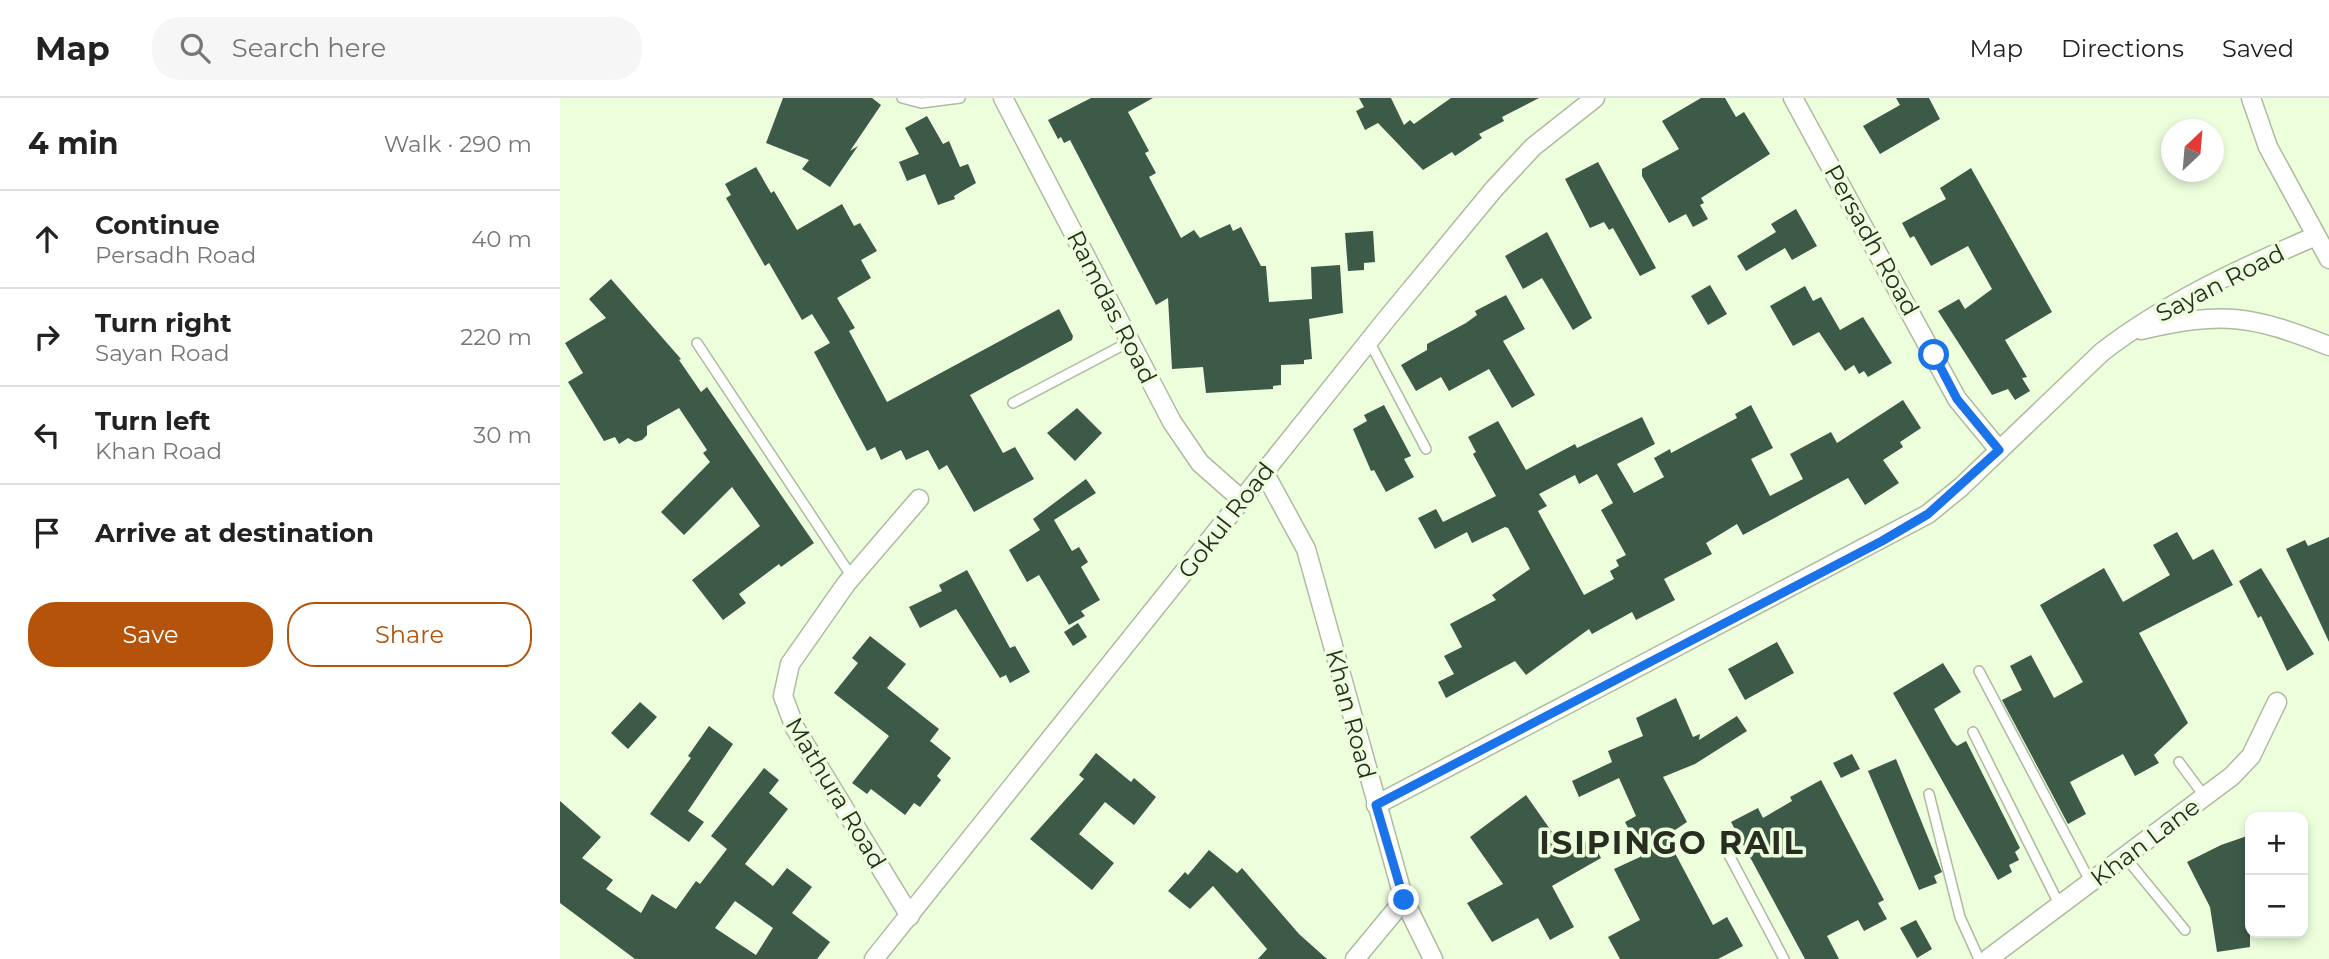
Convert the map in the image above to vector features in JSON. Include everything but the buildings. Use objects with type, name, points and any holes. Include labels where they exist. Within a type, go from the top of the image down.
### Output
[{"type":"street","name":"Ramdas Road","points":[[1003,98],[1172,422],[1200,463],[1242,500]]},
{"type":"street","name":"Gokul Road","points":[[874,959],[1368,341],[1494,189],[1534,147],[1595,98]]},
{"type":"street","name":"Persadh Road","points":[[1793,98],[1957,399],[1999,450]]},
{"type":"street","points":[[2251,98],[2268,147],[2329,259]]},
{"type":"street","name":"Sayan Road","points":[[1376,805],[1882,541],[1928,514],[2102,352],[2127,333],[2176,301],[2316,236]]},
{"type":"street","name":"Sayan Road","points":[[2127,333],[2190,318],[2233,316],[2282,328],[2329,346]]},
{"type":"street","name":"Khan Road","points":[[1264,472],[1307,549],[1404,900],[1433,959]]},
{"type":"street","name":"Mathura Road","points":[[910,916],[795,728],[783,696],[790,664],[852,577],[919,499]]},
{"type":"street","name":"Khan Lane","points":[[1988,959],[2232,776],[2250,756],[2277,702]]},
{"type":"street","points":[[1355,959],[1404,900]]},
{"type":"lane","points":[[902,98],[921,103],[960,98]]},
{"type":"lane","points":[[1368,341],[1426,449]]},
{"type":"lane","points":[[1013,403],[1129,342]]},
{"type":"lane","points":[[697,343],[852,577]]},
{"type":"lane","points":[[1979,671],[2091,883]]},
{"type":"lane","points":[[1973,732],[2060,906]]},
{"type":"lane","points":[[2179,762],[2205,797]]},
{"type":"lane","points":[[1929,794],[1960,917],[1979,959]]},
{"type":"lane","points":[[1729,855],[1784,959]]},
{"type":"lane","points":[[2125,857],[2185,930]]},
{"type":"district","name":"ISIPINGO RAIL","points":[[1672,842]]},
{"type":"route","points":[[1404,900],[1376,805],[1882,541],[1928,514],[1999,450],[1957,399],[1934,355]]}]
